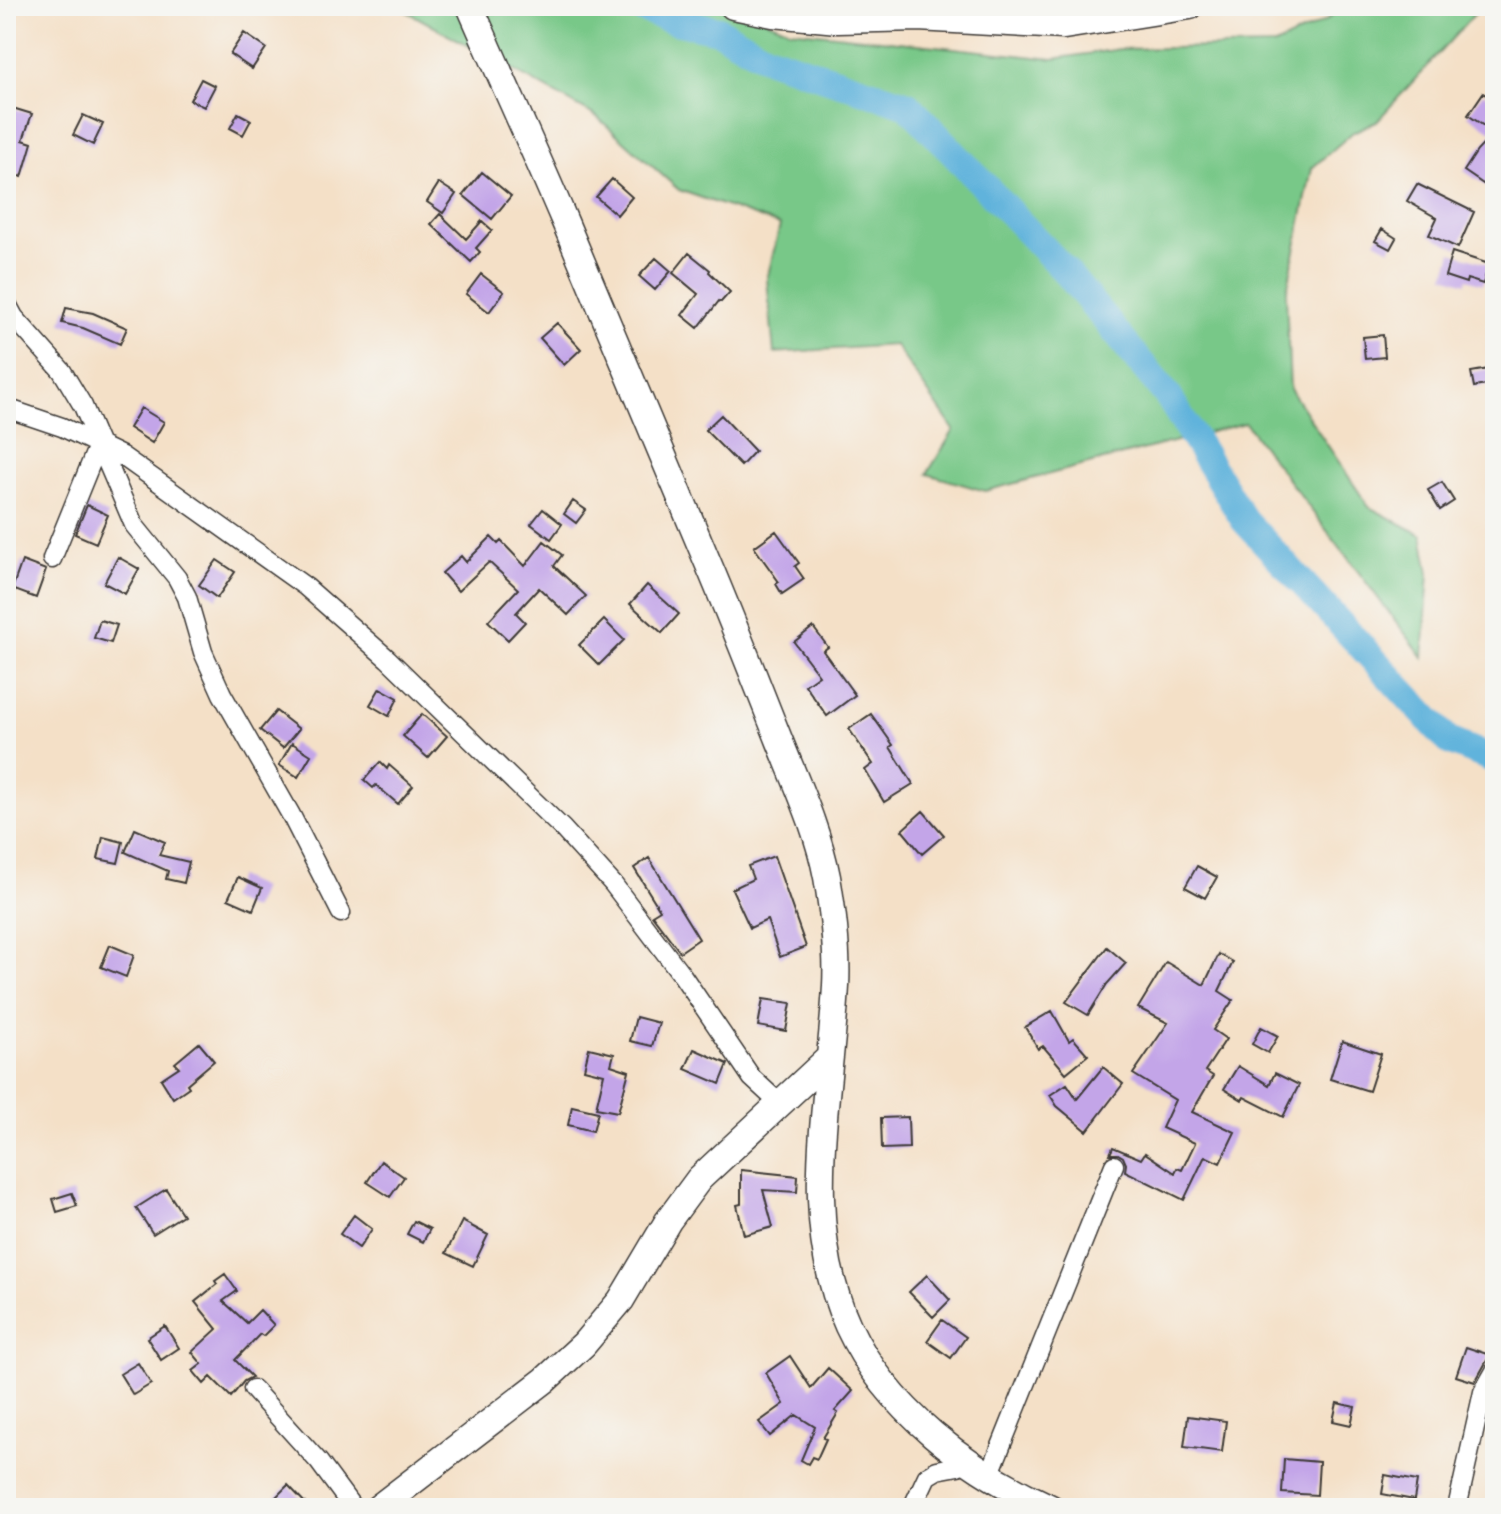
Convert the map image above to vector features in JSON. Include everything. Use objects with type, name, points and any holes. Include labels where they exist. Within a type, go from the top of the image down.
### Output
[{"type":"main road","points":[[470,6],[564,219],[725,604],[814,827],[827,876],[837,983],[821,1214],[833,1286],[848,1325],[867,1361],[892,1393],[963,1458],[989,1476],[1051,1508]]},
{"type":"main road","points":[[733,6],[773,14],[838,20],[918,18],[1064,26],[1190,6]]},
{"type":"main road","points":[[378,1508],[545,1380],[584,1344],[621,1300],[668,1221],[699,1179],[830,1057]]},
{"type":"street","points":[[6,302],[14,317],[62,371],[83,406],[134,525],[177,578],[187,597],[203,652],[222,694],[298,827],[341,913]]},
{"type":"street","points":[[6,408],[99,443],[220,524],[306,587],[428,697],[563,829],[613,884],[682,975],[752,1078],[779,1103]]},
{"type":"street","points":[[52,559],[99,443]]},
{"type":"street","points":[[989,1476],[1114,1165]]},
{"type":"street","points":[[1457,1508],[1483,1392],[1495,1371]]},
{"type":"street","points":[[253,1389],[319,1462],[353,1508]]},
{"type":"street","points":[[912,1508],[927,1476],[937,1470],[958,1466],[963,1458]]},
{"type":"green space","points":[[397,6],[733,6],[790,30],[1053,59],[1120,49],[1273,46],[1327,20],[1342,6],[1482,6],[1377,121],[1353,132],[1312,168],[1286,295],[1290,389],[1369,507],[1422,535],[1429,573],[1423,657],[1245,423],[985,491],[927,474],[954,430],[895,345],[774,353],[767,279],[780,225],[679,190],[596,116]]},
{"type":"building","points":[[244,33],[266,48],[252,69],[230,54]]},
{"type":"building","points":[[201,79],[215,86],[204,107],[190,100]]},
{"type":"building","points":[[1483,93],[1495,101],[1495,192],[1464,171],[1494,133],[1468,115]]},
{"type":"building","points":[[6,106],[32,114],[23,140],[32,143],[22,177],[6,172]]},
{"type":"building","points":[[238,113],[251,120],[243,135],[230,128]]},
{"type":"building","points":[[83,115],[103,124],[93,145],[73,135]]},
{"type":"building","points":[[482,172],[511,196],[492,219],[463,195]]},
{"type":"building","points":[[612,179],[632,197],[617,215],[596,197]]},
{"type":"building","points":[[439,183],[456,194],[443,213],[427,202]]},
{"type":"building","points":[[1417,184],[1474,212],[1458,248],[1429,235],[1437,218],[1407,201]]},
{"type":"building","points":[[440,214],[466,239],[482,221],[492,230],[476,248],[480,252],[471,262],[431,224]]},
{"type":"building","points":[[1382,229],[1396,238],[1390,249],[1375,241]]},
{"type":"building","points":[[1452,252],[1489,264],[1483,284],[1467,279],[1466,283],[1445,276]]},
{"type":"building","points":[[689,253],[730,292],[698,328],[682,315],[698,294],[673,273]]},
{"type":"building","points":[[656,258],[671,271],[655,290],[639,276]]},
{"type":"building","points":[[481,274],[504,292],[489,312],[466,294]]},
{"type":"building","points":[[66,308],[93,313],[127,328],[120,344],[83,328],[62,323]]},
{"type":"building","points":[[557,323],[581,349],[564,365],[540,338]]},
{"type":"building","points":[[1383,335],[1385,357],[1365,359],[1363,337]]},
{"type":"building","points":[[1489,369],[1492,384],[1474,387],[1471,372]]},
{"type":"building","points":[[141,408],[164,422],[152,443],[129,428]]},
{"type":"building","points":[[721,415],[755,451],[741,466],[705,430]]},
{"type":"building","points":[[1442,482],[1454,501],[1440,510],[1428,490]]},
{"type":"building","points":[[573,501],[586,510],[576,523],[564,514]]},
{"type":"building","points":[[87,505],[108,515],[96,543],[75,534]]},
{"type":"building","points":[[543,509],[562,524],[551,539],[531,524]]},
{"type":"building","points":[[776,531],[799,563],[795,566],[804,579],[782,594],[776,584],[779,582],[754,547]]},
{"type":"building","points":[[491,537],[498,544],[501,541],[525,566],[544,541],[562,555],[554,566],[586,596],[568,615],[539,588],[516,613],[525,622],[508,640],[488,621],[518,589],[489,562],[458,591],[442,573],[461,556],[466,562]]},
{"type":"building","points":[[118,557],[139,569],[125,594],[104,583]]},
{"type":"building","points":[[217,560],[235,572],[217,598],[199,585]]},
{"type":"building","points":[[22,561],[46,570],[36,598],[12,589]]},
{"type":"building","points":[[647,585],[679,614],[662,633],[630,604]]},
{"type":"building","points":[[100,620],[117,625],[111,643],[94,638]]},
{"type":"building","points":[[604,620],[624,640],[599,665],[579,645]]},
{"type":"building","points":[[813,627],[828,647],[823,651],[855,695],[827,716],[805,685],[819,675],[794,642]]},
{"type":"building","points":[[380,688],[398,698],[389,716],[370,705]]},
{"type":"building","points":[[276,711],[299,729],[283,748],[260,730]]},
{"type":"building","points":[[422,714],[447,736],[428,758],[403,736]]},
{"type":"building","points":[[871,714],[893,745],[890,747],[913,784],[884,802],[865,770],[873,764],[849,729]]},
{"type":"building","points":[[292,743],[311,755],[298,777],[279,765]]},
{"type":"building","points":[[380,762],[387,769],[389,765],[413,786],[398,804],[376,785],[373,788],[364,780]]},
{"type":"building","points":[[923,811],[944,835],[922,854],[902,830]]},
{"type":"building","points":[[135,829],[165,842],[159,855],[189,862],[184,883],[166,879],[168,871],[125,852]]},
{"type":"building","points":[[103,837],[123,842],[118,863],[98,859]]},
{"type":"building","points":[[774,856],[806,947],[780,957],[767,920],[750,928],[732,889],[753,879],[748,866]]},
{"type":"building","points":[[649,858],[699,939],[680,952],[652,915],[660,910],[634,868]]},
{"type":"building","points":[[1197,866],[1217,877],[1205,898],[1185,887]]},
{"type":"building","points":[[238,877],[262,888],[253,910],[228,899]]},
{"type":"building","points":[[110,945],[134,955],[126,977],[101,967]]},
{"type":"building","points":[[1107,947],[1126,963],[1107,984],[1088,1015],[1066,1002]]},
{"type":"building","points":[[1219,954],[1233,962],[1219,991],[1233,1000],[1213,1030],[1226,1039],[1205,1071],[1213,1076],[1192,1112],[1235,1132],[1220,1163],[1205,1156],[1184,1200],[1125,1171],[1123,1157],[1110,1154],[1113,1147],[1141,1159],[1145,1153],[1175,1173],[1177,1168],[1182,1170],[1195,1143],[1162,1128],[1175,1100],[1133,1074],[1168,1023],[1138,1008],[1166,962],[1204,985]]},
{"type":"building","points":[[763,999],[791,1003],[786,1031],[758,1026]]},
{"type":"building","points":[[1052,1011],[1069,1041],[1073,1038],[1088,1055],[1066,1073],[1043,1046],[1038,1049],[1025,1027]]},
{"type":"building","points":[[636,1017],[659,1023],[652,1046],[630,1041]]},
{"type":"building","points":[[1261,1027],[1278,1036],[1268,1053],[1252,1044]]},
{"type":"building","points":[[1342,1041],[1381,1054],[1369,1091],[1330,1079]]},
{"type":"building","points":[[199,1043],[214,1061],[187,1084],[189,1087],[173,1098],[161,1079],[179,1067],[175,1063]]},
{"type":"building","points":[[589,1048],[614,1054],[611,1065],[629,1071],[618,1112],[596,1108],[604,1074],[584,1069]]},
{"type":"building","points":[[694,1049],[728,1064],[720,1084],[685,1069]]},
{"type":"building","points":[[1238,1066],[1269,1085],[1275,1073],[1299,1085],[1283,1117],[1224,1089]]},
{"type":"building","points":[[1103,1067],[1123,1084],[1087,1131],[1057,1106],[1050,1095],[1067,1084],[1077,1099]]},
{"type":"building","points":[[572,1106],[598,1112],[593,1131],[568,1125]]},
{"type":"building","points":[[908,1117],[909,1148],[882,1149],[881,1118]]},
{"type":"building","points":[[381,1161],[404,1177],[390,1197],[367,1182]]},
{"type":"building","points":[[741,1170],[798,1176],[797,1192],[763,1190],[773,1227],[744,1235],[737,1205],[741,1204]]},
{"type":"building","points":[[166,1189],[183,1215],[153,1234],[136,1208]]},
{"type":"building","points":[[72,1193],[77,1206],[57,1212],[53,1199]]},
{"type":"building","points":[[354,1215],[372,1229],[359,1248],[340,1234]]},
{"type":"building","points":[[414,1221],[430,1229],[423,1242],[407,1234]]},
{"type":"building","points":[[462,1221],[488,1235],[473,1266],[446,1253]]},
{"type":"building","points":[[225,1274],[237,1291],[223,1301],[247,1323],[260,1310],[274,1325],[263,1336],[260,1334],[235,1360],[252,1377],[244,1381],[231,1397],[211,1377],[204,1384],[193,1371],[202,1364],[192,1352],[217,1329],[195,1302]]},
{"type":"building","points":[[927,1275],[950,1300],[933,1317],[909,1292]]},
{"type":"building","points":[[942,1320],[966,1337],[951,1358],[927,1341]]},
{"type":"building","points":[[165,1326],[179,1348],[161,1360],[147,1338]]},
{"type":"building","points":[[1466,1347],[1490,1355],[1475,1382],[1456,1376]]},
{"type":"building","points":[[790,1356],[811,1388],[828,1368],[853,1391],[835,1411],[838,1413],[823,1438],[826,1439],[817,1459],[812,1457],[808,1464],[801,1460],[815,1427],[796,1415],[770,1436],[759,1422],[784,1404],[766,1373]]},
{"type":"building","points":[[138,1363],[151,1384],[133,1395],[120,1374]]},
{"type":"building","points":[[1337,1403],[1355,1407],[1351,1425],[1333,1421]]},
{"type":"building","points":[[1188,1416],[1226,1421],[1222,1452],[1184,1447]]},
{"type":"building","points":[[1284,1459],[1319,1462],[1317,1495],[1282,1493]]},
{"type":"building","points":[[1385,1475],[1417,1481],[1414,1500],[1382,1494]]},
{"type":"building","points":[[288,1485],[310,1508],[265,1508]]},
{"type":"waterway","points":[[634,6],[675,21],[718,30],[766,57],[908,105],[1068,274],[1168,396],[1244,520],[1449,741],[1495,760]]}]
